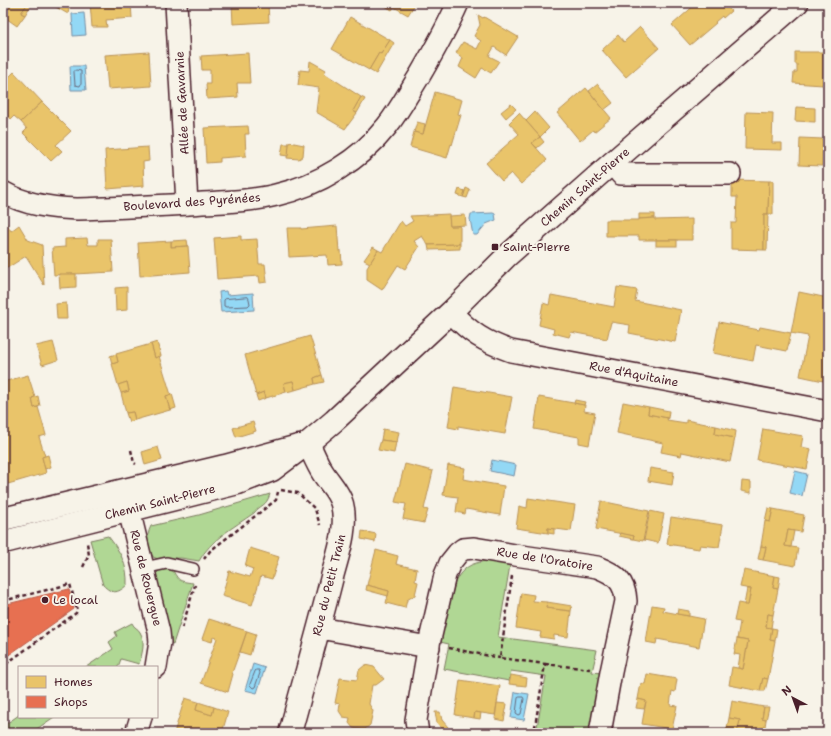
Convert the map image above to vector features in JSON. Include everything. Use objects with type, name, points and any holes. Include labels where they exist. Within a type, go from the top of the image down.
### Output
[{"type":"main road","name":"Chemin Saint-Pierre","points":[[3,541],[8,541],[238,482],[272,470],[334,422],[451,312],[507,256],[797,3]]},
{"type":"main road","name":"Chemin Saint-Pierre","points":[[3,519],[225,466],[308,443]]},
{"type":"main road","name":"Rue du Petit Train","points":[[290,733],[342,537],[343,513],[339,496],[335,488],[324,474],[308,443]]},
{"type":"street","name":"Allée de Gavarnie","points":[[176,3],[187,204]]},
{"type":"street","name":"Boulevard des Pyrénées","points":[[3,192],[28,202],[52,208],[77,209],[232,201],[277,195],[317,180],[334,172],[374,140],[398,111],[448,26],[458,3]]},
{"type":"street","points":[[612,163],[621,174],[730,174]]},
{"type":"street","name":"Rue d'Aquitaine","points":[[451,312],[464,327],[473,333],[499,347],[511,351],[828,411]]},
{"type":"street","name":"Rue de Rouergue","points":[[123,490],[159,632],[160,642],[156,666]]},
{"type":"street","name":"Rue de l'Oratoire","points":[[418,733],[416,720],[429,645],[445,575],[454,558],[463,549],[468,548],[597,567],[609,572],[622,583],[626,595],[626,601],[600,733]]},
{"type":"street","points":[[319,628],[429,645]]},
{"type":"street","points":[[136,733],[141,718]]},
{"type":"lane","points":[[144,568],[167,563],[196,570]]},
{"type":"path","points":[[131,450],[134,462],[138,466]]},
{"type":"path","points":[[180,631],[196,570],[210,551],[276,500],[278,490],[293,492]]},
{"type":"path","points":[[83,567],[89,555],[87,541]]},
{"type":"path","points":[[500,658],[515,555]]},
{"type":"path","points":[[3,601],[70,584],[77,610],[76,613],[3,666]]},
{"type":"path","points":[[429,645],[500,658],[611,672]]},
{"type":"path","points":[[534,733],[545,664]]},
{"type":"green space","points":[[270,494],[265,503],[254,513],[216,540],[199,561],[181,558],[158,559],[153,557],[148,542],[148,534],[151,526],[199,515]]},
{"type":"green space","points":[[108,536],[116,547],[125,565],[127,578],[127,585],[115,592],[109,590],[103,585],[90,540]]},
{"type":"green space","points":[[488,561],[510,565],[498,637],[597,650],[592,672],[602,673],[592,733],[536,733],[546,676],[511,671],[509,681],[444,669],[449,644],[440,642],[455,582],[464,569],[472,564]]},
{"type":"green space","points":[[166,568],[172,569],[180,580],[193,583],[173,644],[171,643],[156,574],[160,570]]},
{"type":"green space","points":[[132,623],[139,631],[143,640],[143,648],[139,664],[121,659],[118,666],[88,666],[113,649],[109,642],[117,636],[115,632]]},
{"type":"green space","points":[[18,716],[18,718],[53,718],[31,733],[3,733],[3,726]]},
{"type":"water","points":[[84,13],[86,35],[73,36],[72,14]]},
{"type":"water","points":[[70,66],[84,66],[86,90],[71,90]]},
{"type":"water","points":[[471,214],[495,214],[496,220],[486,224],[477,235],[473,235],[470,219]]},
{"type":"water","points":[[226,291],[227,295],[253,293],[254,310],[221,312],[219,292]]},
{"type":"water","points":[[492,460],[516,465],[514,476],[490,471]]},
{"type":"water","points":[[795,471],[807,474],[802,496],[790,493]]},
{"type":"water","points":[[253,664],[265,668],[257,693],[245,690]]},
{"type":"water","points":[[515,692],[529,694],[524,720],[511,718]]},
{"type":"building: Homes","points":[[3,3],[28,3],[21,13],[25,15],[17,26],[3,16]]},
{"type":"building: Homes","points":[[28,3],[31,5],[25,15],[21,13]]},
{"type":"building: Homes","points":[[49,3],[70,3],[68,14]]},
{"type":"building: Homes","points":[[90,3],[131,3],[132,18],[106,20],[107,27],[92,27]]},
{"type":"building: Homes","points":[[232,3],[268,3],[269,22],[233,24]]},
{"type":"building: Homes","points":[[380,3],[415,4],[408,15],[394,7],[392,10]]},
{"type":"building: Homes","points":[[697,3],[724,3],[731,11],[723,18],[722,16],[690,45],[672,25]]},
{"type":"building: Homes","points":[[478,15],[518,37],[506,55],[494,47],[489,56],[499,61],[491,73],[482,68],[476,78],[459,67],[463,58],[456,53],[463,42],[477,49],[481,41],[474,36],[480,25]]},
{"type":"building: Homes","points":[[350,17],[390,40],[381,54],[379,53],[369,70],[332,49]]},
{"type":"building: Homes","points":[[640,27],[659,48],[626,77],[602,50],[618,35],[624,42]]},
{"type":"building: Homes","points":[[390,40],[394,43],[376,74],[369,70],[379,53],[381,54]]},
{"type":"building: Homes","points":[[149,52],[151,86],[108,89],[105,55]]},
{"type":"building: Homes","points":[[795,52],[823,52],[823,85],[793,83],[794,72],[797,72]]},
{"type":"building: Homes","points":[[248,53],[250,83],[237,83],[238,97],[207,99],[206,84],[210,84],[210,70],[202,70],[201,56]]},
{"type":"building: Homes","points":[[310,61],[326,70],[324,73],[361,97],[353,111],[357,113],[345,129],[316,112],[319,88],[298,85],[300,70],[309,71]]},
{"type":"building: Homes","points":[[14,72],[42,102],[21,122],[14,116],[11,119],[3,111],[3,83]]},
{"type":"building: Homes","points":[[598,84],[613,103],[604,110],[589,91]]},
{"type":"building: Homes","points":[[586,88],[611,118],[580,141],[557,113]]},
{"type":"building: Homes","points":[[435,92],[462,100],[458,114],[461,115],[447,158],[410,147],[414,132],[423,134]]},
{"type":"building: Homes","points":[[361,97],[365,99],[357,113],[353,111]]},
{"type":"building: Homes","points":[[42,102],[71,131],[56,145],[62,151],[51,161],[23,133],[27,129],[21,122]]},
{"type":"building: Homes","points":[[511,104],[516,109],[506,118],[501,112]]},
{"type":"building: Homes","points":[[796,107],[815,108],[815,122],[795,121]]},
{"type":"building: Homes","points":[[535,112],[549,128],[540,137],[526,121]]},
{"type":"building: Homes","points":[[746,112],[773,113],[772,143],[782,143],[782,150],[745,149]]},
{"type":"building: Homes","points":[[519,113],[540,137],[532,143],[547,160],[521,184],[511,173],[502,181],[486,163],[519,134],[509,123]]},
{"type":"building: Homes","points":[[417,122],[425,124],[423,134],[414,132]]},
{"type":"building: Homes","points":[[248,126],[249,134],[245,134],[246,156],[220,158],[220,162],[206,163],[204,128]]},
{"type":"building: Homes","points":[[540,137],[544,142],[537,148],[532,143]]},
{"type":"building: Homes","points":[[800,138],[823,139],[822,166],[799,165]]},
{"type":"building: Homes","points":[[289,142],[304,145],[303,156],[299,159],[287,158]]},
{"type":"building: Homes","points":[[283,144],[289,144],[288,156],[281,155]]},
{"type":"building: Homes","points":[[148,147],[149,161],[143,162],[144,186],[107,189],[105,150]]},
{"type":"building: Homes","points":[[732,180],[769,181],[768,214],[764,214],[764,250],[731,249],[731,223],[736,223],[737,197],[732,197]]},
{"type":"building: Homes","points":[[769,181],[773,181],[773,214],[768,214]]},
{"type":"building: Homes","points":[[466,188],[470,190],[467,198],[463,197]]},
{"type":"building: Homes","points":[[459,189],[465,191],[463,197],[457,195]]},
{"type":"building: Homes","points":[[449,214],[450,226],[460,226],[460,244],[428,245],[422,236],[414,241],[419,247],[405,269],[398,265],[382,290],[367,280],[367,268],[378,250],[382,252],[401,221],[405,226],[413,221],[410,216]]},
{"type":"building: Homes","points":[[639,214],[655,214],[655,218],[639,219]]},
{"type":"building: Homes","points":[[764,214],[768,214],[767,250],[764,250]]},
{"type":"building: Homes","points":[[465,215],[466,225],[450,226],[449,216]]},
{"type":"building: Homes","points":[[3,218],[11,231],[19,225],[28,240],[42,245],[44,285],[26,256],[4,270]]},
{"type":"building: Homes","points":[[655,218],[655,220],[692,219],[692,240],[639,240],[639,236],[606,236],[606,220],[639,220]]},
{"type":"building: Homes","points":[[337,226],[339,251],[341,250],[342,264],[328,265],[327,255],[289,257],[287,228],[301,229]]},
{"type":"building: Homes","points":[[241,236],[241,240],[257,239],[259,264],[265,264],[267,282],[260,283],[259,276],[217,279],[214,238]]},
{"type":"building: Homes","points":[[87,238],[88,245],[98,245],[98,239],[111,239],[113,272],[54,275],[52,248],[65,247],[65,239]]},
{"type":"building: Homes","points":[[187,240],[188,246],[171,247],[171,241]]},
{"type":"building: Homes","points":[[656,240],[677,240],[677,246],[656,246]]},
{"type":"building: Homes","points":[[171,241],[171,247],[188,246],[190,272],[140,276],[138,243]]},
{"type":"building: Homes","points":[[460,244],[460,249],[429,250],[428,245]]},
{"type":"building: Homes","points":[[373,247],[378,250],[370,263],[364,260]]},
{"type":"building: Homes","points":[[59,274],[76,274],[76,287],[60,288]]},
{"type":"building: Homes","points":[[127,287],[127,310],[116,311],[115,288]]},
{"type":"building: Homes","points":[[617,287],[637,290],[635,301],[681,310],[675,342],[629,333],[630,325],[611,322],[607,339],[571,332],[569,337],[553,333],[554,329],[539,325],[543,303],[549,305],[551,295],[614,307]]},
{"type":"building: Homes","points":[[799,292],[828,298],[826,320],[828,320],[828,382],[800,376],[808,336],[791,333]]},
{"type":"building: Homes","points":[[66,303],[67,319],[57,319],[56,304]]},
{"type":"building: Homes","points":[[719,322],[759,330],[760,327],[791,333],[787,351],[756,345],[753,361],[713,353]]},
{"type":"building: Homes","points":[[310,336],[322,375],[314,378],[315,384],[295,390],[293,381],[284,383],[286,392],[266,398],[264,392],[256,395],[245,355]]},
{"type":"building: Homes","points":[[53,342],[58,360],[42,365],[36,346]]},
{"type":"building: Homes","points":[[157,342],[161,356],[155,358],[151,344]]},
{"type":"building: Homes","points":[[151,344],[155,358],[159,356],[171,395],[166,396],[170,410],[135,420],[133,412],[126,413],[121,393],[129,391],[127,382],[118,385],[112,364],[118,362],[116,354]]},
{"type":"building: Homes","points":[[116,354],[118,362],[112,364],[110,356]]},
{"type":"building: Homes","points":[[28,375],[35,397],[32,398],[34,408],[38,407],[46,435],[39,437],[45,456],[42,457],[46,473],[8,484],[3,468],[3,382]]},
{"type":"building: Homes","points":[[322,375],[324,382],[315,384],[314,378]]},
{"type":"building: Homes","points":[[293,381],[295,390],[286,392],[284,383]]},
{"type":"building: Homes","points":[[127,382],[129,391],[121,393],[118,385]]},
{"type":"building: Homes","points":[[454,387],[512,397],[505,434],[458,426],[458,429],[448,427]]},
{"type":"building: Homes","points":[[264,392],[266,398],[258,401],[256,395]]},
{"type":"building: Homes","points":[[172,394],[176,408],[170,410],[166,396]]},
{"type":"building: Homes","points":[[38,396],[40,406],[34,408],[32,398]]},
{"type":"building: Homes","points":[[539,397],[585,405],[584,411],[595,413],[589,445],[579,443],[579,437],[534,429]]},
{"type":"building: Homes","points":[[575,400],[585,402],[584,405],[574,403]]},
{"type":"building: Homes","points":[[623,402],[649,407],[648,414],[668,418],[667,420],[686,423],[686,420],[716,426],[715,434],[735,438],[730,462],[682,452],[681,456],[661,452],[663,443],[617,433]]},
{"type":"building: Homes","points":[[649,407],[669,411],[668,418],[648,414]]},
{"type":"building: Homes","points":[[133,412],[135,420],[129,422],[126,413]]},
{"type":"building: Homes","points":[[253,422],[256,431],[236,437],[233,428]]},
{"type":"building: Homes","points":[[716,426],[736,431],[735,438],[715,434]]},
{"type":"building: Homes","points":[[383,429],[399,432],[397,442],[381,440]]},
{"type":"building: Homes","points":[[763,429],[803,436],[801,447],[811,449],[807,469],[757,460]]},
{"type":"building: Homes","points":[[381,440],[396,442],[394,453],[378,450]]},
{"type":"building: Homes","points":[[158,447],[162,460],[145,465],[142,452]]},
{"type":"building: Homes","points":[[48,455],[51,467],[45,469],[42,457]]},
{"type":"building: Homes","points":[[405,464],[433,471],[424,509],[428,510],[424,523],[403,519],[406,504],[395,502]]},
{"type":"building: Homes","points":[[448,465],[465,468],[463,479],[504,486],[500,515],[466,509],[465,514],[456,512],[458,497],[443,495]]},
{"type":"building: Homes","points":[[3,468],[7,481],[3,482]]},
{"type":"building: Homes","points":[[650,468],[674,472],[672,485],[648,481]]},
{"type":"building: Homes","points":[[742,481],[751,482],[751,493],[741,491]]},
{"type":"building: Homes","points":[[528,498],[575,505],[571,531],[548,528],[548,533],[516,528],[519,506],[527,508]]},
{"type":"building: Homes","points":[[601,501],[649,511],[643,541],[633,539],[634,536],[596,529]]},
{"type":"building: Homes","points":[[768,508],[773,509],[770,522],[765,521]]},
{"type":"building: Homes","points":[[773,509],[804,515],[801,532],[788,530],[785,546],[798,548],[795,566],[763,560],[766,547],[761,546],[765,521],[770,522]]},
{"type":"building: Homes","points":[[650,511],[664,514],[658,543],[644,540]]},
{"type":"building: Homes","points":[[671,517],[723,525],[719,547],[700,545],[699,549],[667,544]]},
{"type":"building: Homes","points":[[548,528],[554,529],[554,534],[548,533]]},
{"type":"building: Homes","points":[[788,530],[794,531],[791,547],[785,546]]},
{"type":"building: Homes","points":[[362,531],[376,534],[375,542],[361,539]]},
{"type":"building: Homes","points":[[620,533],[634,536],[633,539],[619,536]]},
{"type":"building: Homes","points":[[761,546],[766,547],[763,560],[758,559]]},
{"type":"building: Homes","points":[[250,548],[279,557],[272,579],[261,576],[252,605],[222,596],[229,571],[250,577],[253,569],[245,566]]},
{"type":"building: Homes","points":[[376,550],[398,556],[396,564],[417,569],[415,581],[418,582],[415,595],[407,600],[405,608],[386,603],[389,591],[367,585]]},
{"type":"building: Homes","points":[[744,570],[775,576],[773,588],[778,589],[773,615],[768,614],[766,627],[772,628],[770,640],[775,641],[768,679],[763,678],[760,691],[729,685],[732,667],[743,669],[748,641],[737,639],[740,622],[734,621],[738,603],[748,605],[751,589],[740,587]]},
{"type":"building: Homes","points":[[775,576],[780,577],[778,589],[773,588]]},
{"type":"building: Homes","points":[[367,585],[389,591],[388,596],[366,590]]},
{"type":"building: Homes","points":[[747,589],[751,589],[748,605],[744,605]]},
{"type":"building: Homes","points":[[521,593],[534,595],[533,601],[547,602],[546,608],[571,611],[568,637],[554,635],[554,639],[540,637],[541,632],[516,628]]},
{"type":"building: Homes","points":[[547,602],[572,606],[571,611],[546,608]]},
{"type":"building: Homes","points":[[652,605],[664,607],[663,611],[704,619],[699,647],[657,639],[656,644],[646,642]]},
{"type":"building: Homes","points":[[678,609],[689,611],[689,616],[677,614]]},
{"type":"building: Homes","points":[[768,614],[773,615],[771,628],[766,627]]},
{"type":"building: Homes","points":[[209,619],[247,631],[232,673],[228,692],[201,683],[217,638],[213,637],[212,642],[202,639]]},
{"type":"building: Homes","points":[[772,628],[777,629],[775,641],[770,640]]},
{"type":"building: Homes","points":[[247,631],[256,634],[250,655],[240,652]]},
{"type":"building: Homes","points":[[737,639],[748,641],[743,669],[738,668],[740,655],[734,654]]},
{"type":"building: Homes","points":[[365,665],[374,667],[384,679],[376,685],[372,685],[369,704],[373,711],[370,725],[364,730],[353,728],[349,723],[350,718],[343,717],[339,711],[340,704],[335,703],[340,678],[357,680],[359,670]]},
{"type":"building: Homes","points":[[647,674],[677,679],[675,692],[672,691],[670,705],[677,706],[672,729],[642,724],[646,701],[638,699],[641,683],[645,684]]},
{"type":"building: Homes","points":[[511,675],[527,678],[526,686],[509,684]]},
{"type":"building: Homes","points":[[763,678],[768,679],[765,691],[760,691]]},
{"type":"building: Homes","points":[[460,680],[500,686],[495,715],[475,712],[474,718],[455,715]]},
{"type":"building: Homes","points":[[185,698],[198,702],[196,710],[212,715],[214,707],[228,712],[222,733],[174,733]]},
{"type":"building: Homes","points":[[638,699],[646,701],[644,709],[636,708]]},
{"type":"building: Homes","points":[[732,701],[764,707],[762,719],[766,720],[764,733],[737,733],[740,720],[729,718]]},
{"type":"building: Homes","points":[[198,702],[214,707],[212,715],[196,710]]},
{"type":"building: Homes","points":[[497,703],[507,704],[504,721],[495,719]]},
{"type":"building: Homes","points":[[764,707],[769,707],[766,720],[762,719]]},
{"type":"building: Homes","points":[[435,712],[440,712],[442,720],[448,727],[445,732],[437,723]]},
{"type":"building: Homes","points":[[475,712],[481,713],[480,719],[474,718]]},
{"type":"building: Homes","points":[[827,717],[828,733],[825,733]]},
{"type":"building: Homes","points":[[729,718],[740,720],[737,733],[726,733]]},
{"type":"building: Shops","points":[[69,589],[74,609],[3,659],[3,605]]},
{"type":"place","name":"Saint-Pierre","points":[[495,247]]},
{"type":"place","name":"Le local","points":[[45,600]]}]
